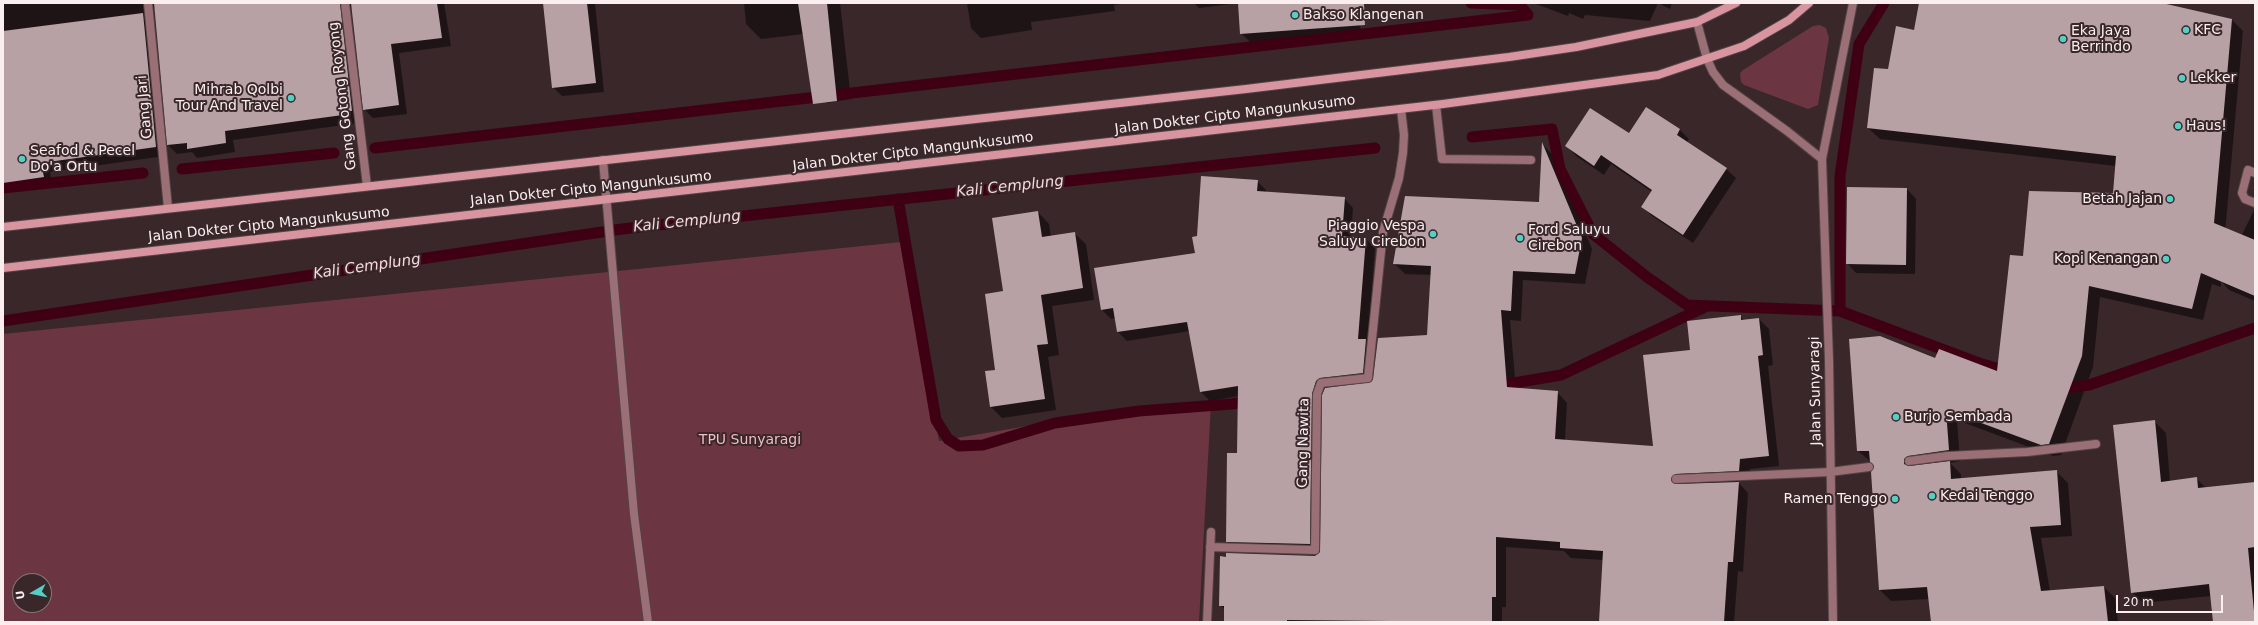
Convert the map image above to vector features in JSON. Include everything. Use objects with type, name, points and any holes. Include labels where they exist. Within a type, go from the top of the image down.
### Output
[{"type":"main road","name":"Jalan Dokter Cipto Mangunkusumo","points":[[3,227],[1246,89],[1434,66],[1576,47],[1697,22],[1736,3]]},
{"type":"main road","name":"Jalan Dokter Cipto Mangunkusumo","points":[[3,268],[1436,105],[1658,75],[1744,46],[1788,20],[1809,3]]},
{"type":"street","name":"Gang Jari","points":[[148,3],[168,208]]},
{"type":"street","name":"Gang Gotong Royong","points":[[345,3],[367,186]]},
{"type":"street","name":"Jalan Sunyaragi","points":[[1833,622],[1829,360],[1822,160],[1853,3]]},
{"type":"street","points":[[1697,22],[1712,72],[1724,85],[1822,160]]},
{"type":"street","points":[[1436,105],[1442,159],[1531,160]]},
{"type":"street","name":"Gang Nawita","points":[[1210,547],[1315,550],[1317,394],[1321,383],[1368,378],[1384,232],[1399,178],[1403,154],[1404,136],[1401,109]]},
{"type":"street","points":[[602,160],[609,223],[609,245],[634,514],[648,622]]},
{"type":"street","points":[[2251,171],[2242,193],[2245,199],[2255,203]]},
{"type":"street","points":[[1909,461],[1947,456],[2027,452],[2096,444]]},
{"type":"street","points":[[1676,480],[1830,472],[1869,467]]},
{"type":"street","points":[[1207,622],[1211,532]]},
{"type":"green space","points":[[1820,25],[1826,28],[1829,38],[1818,105],[1808,109],[1744,85],[1741,82],[1740,73],[1743,70],[1813,26]]},
{"type":"green space","name":"TPU Sunyaragi","points":[[901,242],[939,441],[1128,409],[1211,404],[1199,622],[3,622],[3,334]]},
{"type":"building","points":[[154,3],[340,3],[352,111],[350,111],[350,114],[225,131],[226,143],[187,149],[187,143],[167,145]]},
{"type":"building","points":[[351,3],[437,3],[442,38],[391,44],[399,105],[363,110]]},
{"type":"building","points":[[543,3],[587,3],[596,83],[552,88]]},
{"type":"building","points":[[798,3],[827,3],[837,101],[813,104]]},
{"type":"building","name":"Bakso Klangenan","points":[[1238,3],[1364,3],[1365,25],[1240,34]]},
{"type":"building","points":[[1919,3],[2162,3],[2232,19],[2214,223],[2255,240],[2255,296],[2201,273],[2192,309],[2089,286],[2082,356],[2049,444],[2041,445],[1946,410],[1949,450],[1908,456],[1904,459],[1904,464],[1909,466],[1950,461],[1951,479],[2057,470],[2061,525],[2030,527],[2041,591],[2104,586],[2108,622],[1931,622],[1927,587],[1879,590],[1871,472],[1874,466],[1870,462],[1869,451],[1857,451],[1849,339],[1880,336],[1935,358],[1939,349],[1997,371],[2010,255],[2023,256],[2029,191],[2113,193],[2116,156],[1867,128],[1874,68],[1888,69],[1896,26],[1914,30]]},
{"type":"building","points":[[143,13],[156,147],[41,163],[44,177],[3,183],[3,31]]},
{"type":"building","points":[[1646,107],[1680,129],[1677,135],[1727,168],[1683,235],[1641,207],[1652,190],[1601,155],[1594,166],[1565,146],[1590,108],[1629,133]]},
{"type":"building","points":[[1542,142],[1582,238],[1575,274],[1513,271],[1511,311],[1501,310],[1507,387],[1558,391],[1555,439],[1653,446],[1643,355],[1690,350],[1687,321],[1741,315],[1741,320],[1759,318],[1763,355],[1758,356],[1769,456],[1740,459],[1739,471],[1676,474],[1671,479],[1672,482],[1676,484],[1739,482],[1733,562],[1728,562],[1724,622],[1599,622],[1603,551],[1560,548],[1560,542],[1496,537],[1496,597],[1492,597],[1492,622],[1287,620],[1287,622],[1224,622],[1224,606],[1219,606],[1220,556],[1226,557],[1226,553],[1315,556],[1320,552],[1322,395],[1325,388],[1371,382],[1373,379],[1378,338],[1427,335],[1431,266],[1393,264],[1405,196],[1539,202]]},
{"type":"building","points":[[1201,176],[1258,180],[1257,191],[1345,197],[1342,236],[1366,238],[1358,339],[1366,339],[1363,373],[1320,378],[1316,381],[1312,394],[1310,544],[1226,542],[1227,453],[1237,453],[1238,386],[1200,392],[1187,322],[1117,332],[1113,308],[1101,310],[1094,268],[1195,253],[1192,237],[1197,236]]},
{"type":"building","points":[[1847,187],[1907,188],[1906,265],[1846,264]]},
{"type":"building","points":[[1038,211],[1042,237],[1075,232],[1083,288],[1041,295],[1048,344],[1037,345],[1045,399],[990,407],[985,371],[995,370],[985,294],[1003,291],[992,218]]},
{"type":"building","points":[[2155,420],[2161,482],[2197,477],[2198,488],[2255,482],[2255,547],[2248,548],[2255,622],[2213,622],[2209,584],[2131,593],[2113,425]]},
{"type":"waterway","points":[[1471,3],[1520,5],[1528,15]]},
{"type":"waterway","points":[[1840,311],[1840,176],[1859,44],[1884,3]]},
{"type":"waterway","points":[[375,148],[1528,15]]},
{"type":"waterway","points":[[1472,137],[1552,129],[1560,169],[1593,234],[1647,277],[1687,305],[1840,311],[1979,363],[2010,372]]},
{"type":"waterway","name":"Kali Cemplung","points":[[3,321],[622,229],[1375,148]]},
{"type":"waterway","points":[[182,169],[334,153]]},
{"type":"waterway","points":[[3,188],[143,173]]},
{"type":"waterway","points":[[898,199],[936,420],[948,439],[959,446],[983,445],[1055,423],[1139,411],[1232,404],[1252,400]]},
{"type":"waterway","points":[[1493,383],[1508,384],[1561,375],[1705,307]]},
{"type":"waterway","points":[[2056,385],[2065,388],[2089,385],[2255,328]]},
{"type":"place","name":"Bakso Klangenan","points":[[1295,15]]},
{"type":"place","name":"KFC","points":[[2186,30]]},
{"type":"place","name":"Eka Jaya Berrindo","points":[[2063,39]]},
{"type":"place","name":"Lekker","points":[[2182,78]]},
{"type":"place","name":"Mihrab Qolbi Tour And Travel","points":[[291,98]]},
{"type":"place","name":"Haus!","points":[[2178,126]]},
{"type":"place","name":"Seafod & Pecel Do'a Ortu","points":[[22,159]]},
{"type":"place","name":"Betah Jajan","points":[[2170,199]]},
{"type":"place","name":"Piaggio Vespa Saluyu Cirebon","points":[[1433,234]]},
{"type":"place","name":"Ford Saluyu Cirebon","points":[[1520,238]]},
{"type":"place","name":"Kopi Kenangan","points":[[2166,259]]},
{"type":"place","name":"Burjo Sembada","points":[[1896,417]]},
{"type":"place","name":"Kedai Tenggo","points":[[1932,496]]},
{"type":"place","name":"Ramen Tenggo","points":[[1895,499]]}]
